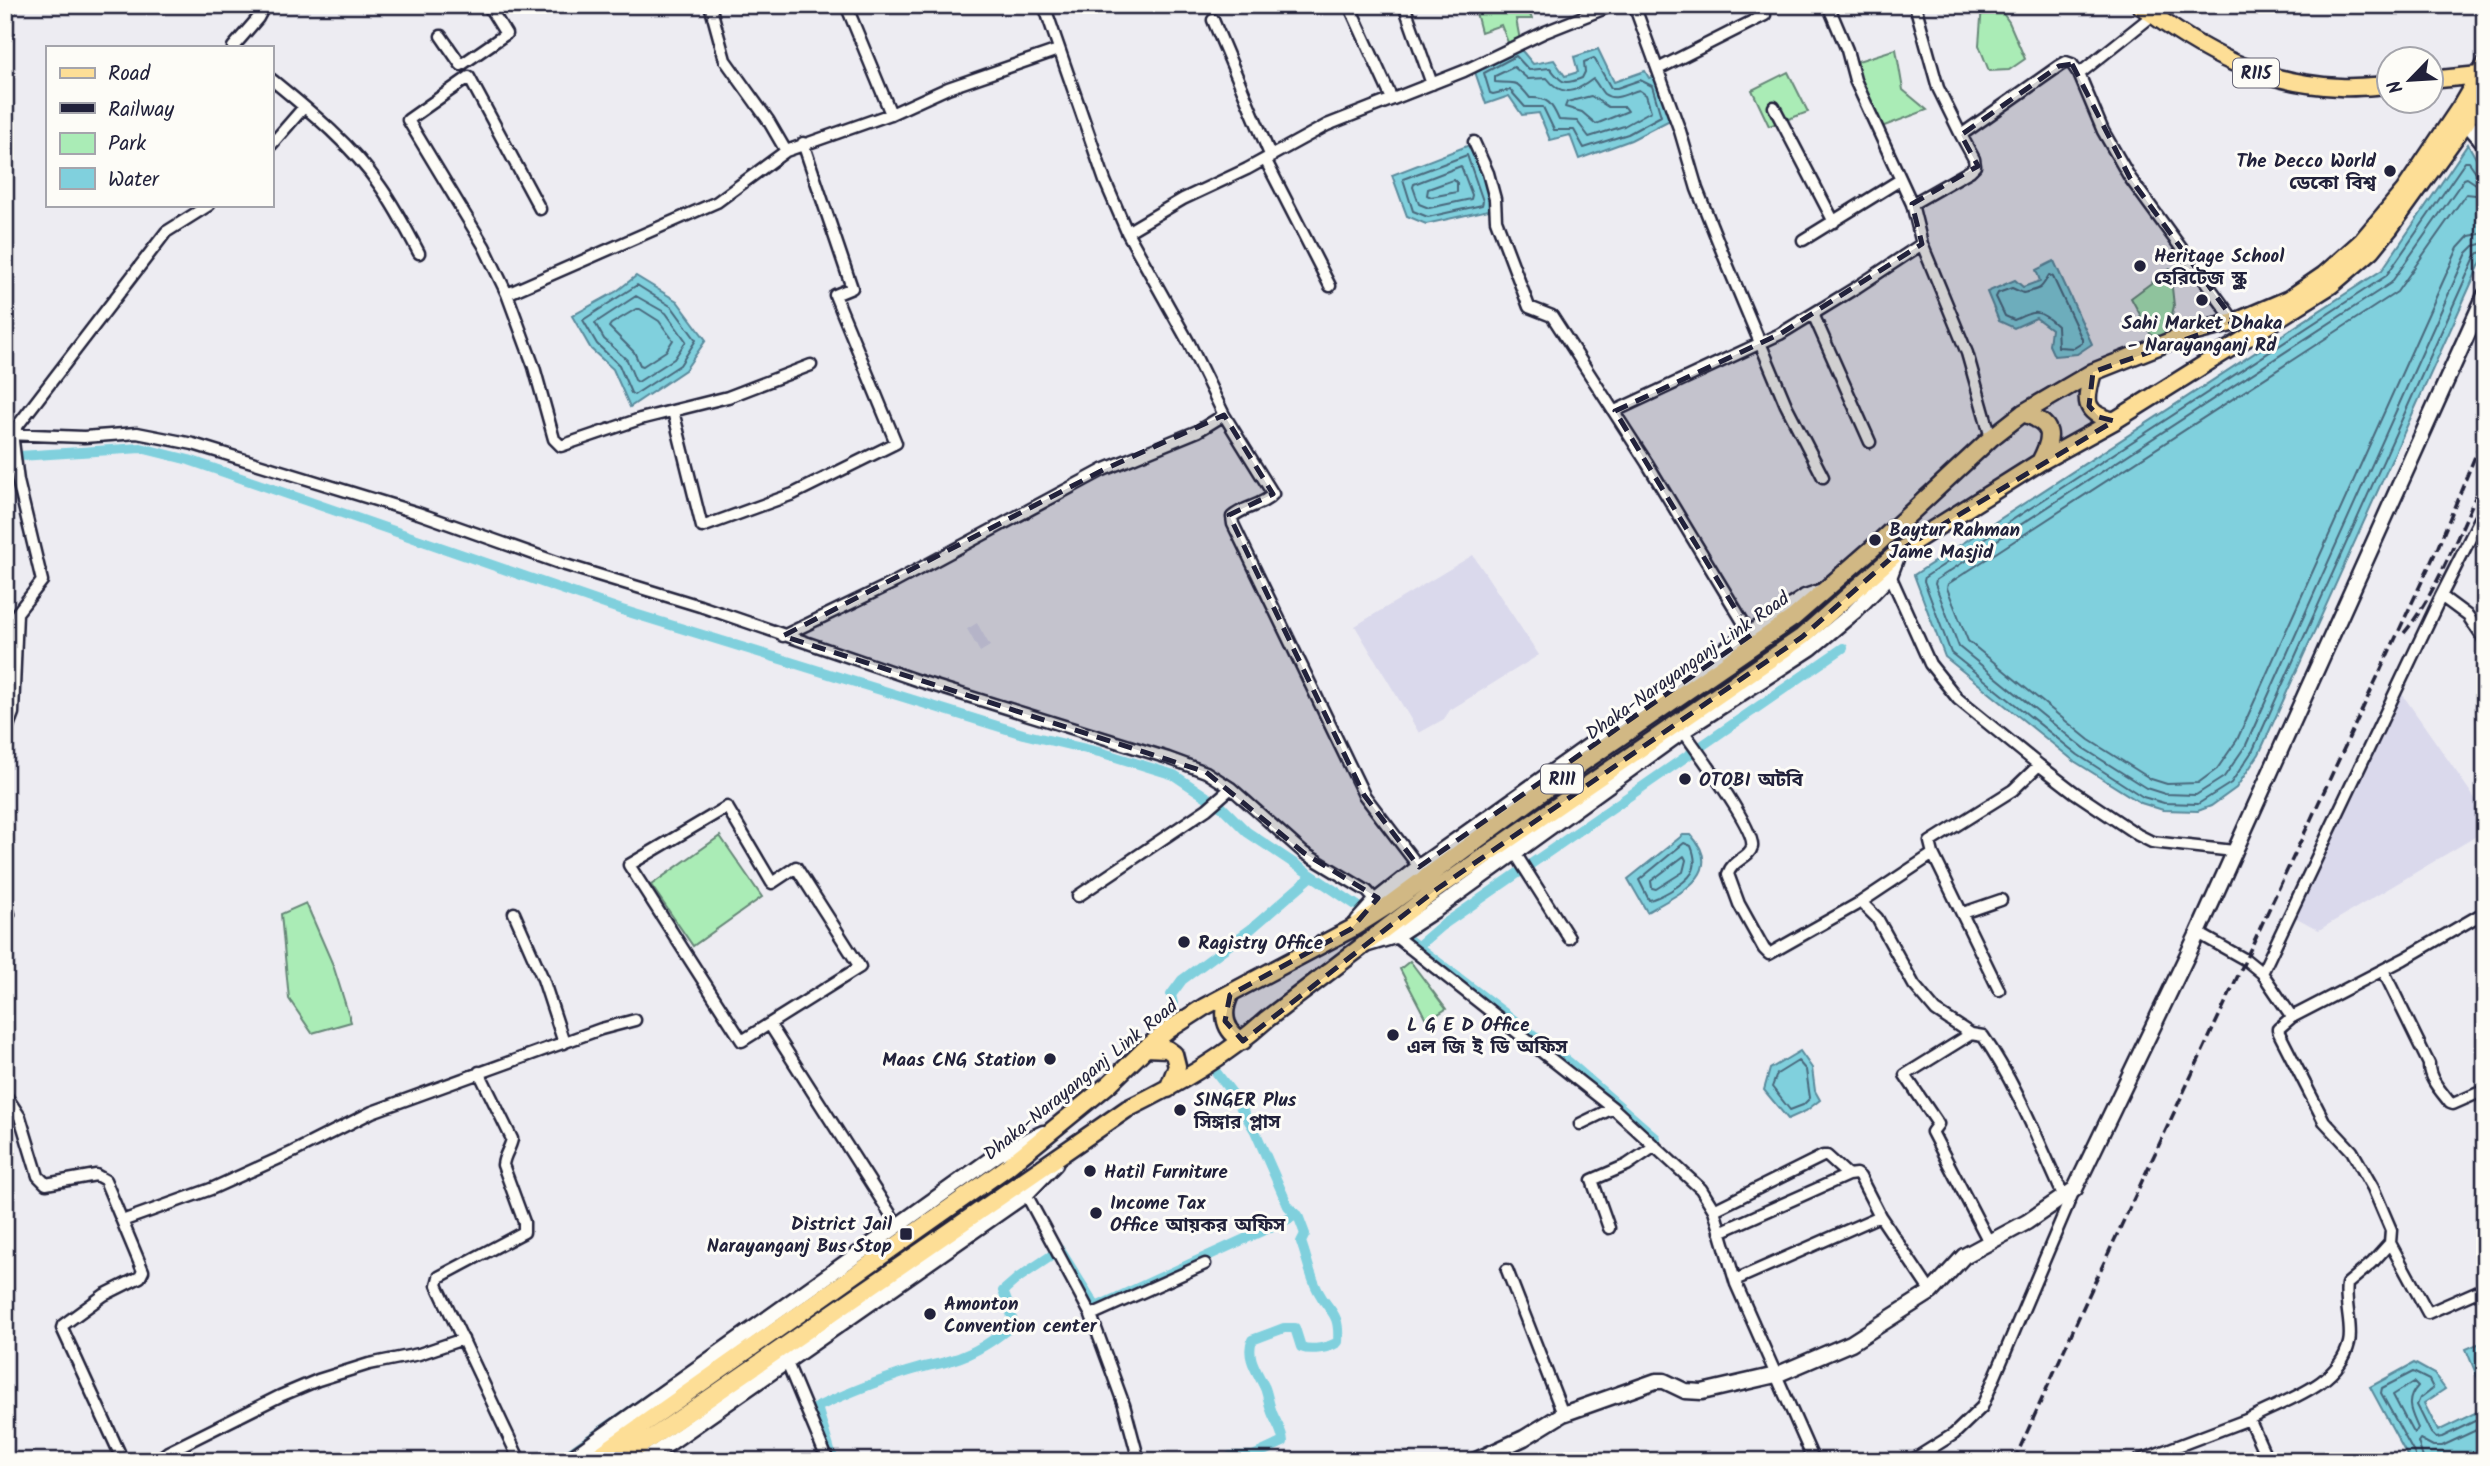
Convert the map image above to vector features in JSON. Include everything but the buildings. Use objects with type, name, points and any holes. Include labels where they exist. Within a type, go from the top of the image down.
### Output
[{"type":"main road","name":"R115","points":[[2147,10],[2215,54],[2252,72],[2296,83],[2341,87],[2374,86]]},
{"type":"main road","name":"Dhaka-Narayanganj Link Road","points":[[591,1461],[996,1175],[1109,1084],[1146,1048],[1204,1007],[1386,908],[1604,748],[1757,643],[1827,589],[1991,438],[2024,413],[2092,372],[2179,337],[2235,321],[2300,293],[2345,258],[2404,191],[2483,76]]},
{"type":"main road","name":"Dhaka-Narayanganj Link Road","points":[[618,1461],[784,1355],[1127,1108],[1168,1089],[1243,1041],[1360,946],[1506,840],[1802,637],[1899,551],[2040,462],[2114,421],[2306,302],[2372,250],[2389,229],[2466,122],[2483,76]]},
{"type":"main road","points":[[2444,79],[2483,76]]},
{"type":"main road","points":[[2092,372],[2086,397],[2089,406],[2093,414],[2114,421]]},
{"type":"main road","points":[[2024,413],[2040,420],[2048,429],[2049,442],[2040,462]]},
{"type":"main road","points":[[1230,995],[1225,1005],[1225,1021],[1232,1034],[1243,1041]]},
{"type":"main road","points":[[1146,1048],[1167,1049],[1174,1054],[1177,1066],[1168,1089]]},
{"type":"street","points":[[5,12],[9,5]]},
{"type":"street","points":[[234,46],[258,18],[265,5]]},
{"type":"street","points":[[441,36],[461,65],[506,34],[488,5]]},
{"type":"street","points":[[710,5],[725,60],[768,120],[786,151]]},
{"type":"street","points":[[846,5],[891,114]]},
{"type":"street","points":[[1044,5],[1105,181],[1127,232],[1189,343],[1224,415],[1273,494],[1237,512],[1232,517],[1233,524],[1364,795],[1419,867]]},
{"type":"street","points":[[1349,5],[1392,99]]},
{"type":"street","points":[[1404,5],[1432,84]]},
{"type":"street","points":[[1127,232],[1182,199],[1268,158],[1327,125],[1464,71],[1545,32],[1613,5]]},
{"type":"street","points":[[1634,5],[1681,131],[1697,189],[1786,405],[1823,477]]},
{"type":"street","points":[[1828,5],[1847,50],[1855,80],[1912,204],[1922,244],[1967,353],[1991,438]]},
{"type":"street","points":[[1912,204],[1975,166],[1938,88],[1915,5]]},
{"type":"street","points":[[2079,74],[2147,10]]},
{"type":"street","points":[[1658,69],[1765,15]]},
{"type":"street","points":[[1213,20],[1268,158],[1330,286]]},
{"type":"street","points":[[507,294],[717,202],[786,151],[803,143],[891,114],[948,88],[1058,50]]},
{"type":"street","points":[[1961,135],[2066,62],[2072,64],[2079,74],[2103,131],[2130,178],[2235,321]]},
{"type":"street","points":[[540,209],[469,77],[408,120],[484,246],[507,294],[534,367],[554,439],[561,446],[728,397],[811,365]]},
{"type":"street","points":[[273,81],[351,151],[380,185],[419,253]]},
{"type":"street","points":[[273,143],[304,107]]},
{"type":"street","points":[[1774,107],[1834,222]]},
{"type":"street","points":[[2466,122],[2485,144]]},
{"type":"street","points":[[1474,142],[1488,173],[1495,199],[1496,220],[1529,307],[1552,316],[1615,411],[1751,635]]},
{"type":"street","points":[[673,411],[702,527],[793,494],[896,443],[835,295],[852,288],[803,143]]},
{"type":"street","points":[[1803,240],[1900,180]]},
{"type":"street","points":[[5,734],[13,713],[17,613],[42,581],[9,434],[166,232],[207,206]]},
{"type":"street","points":[[1615,411],[1759,343],[1813,314],[1922,244]]},
{"type":"street","points":[[1911,1461],[1954,1434],[1982,1408],[2077,1185],[2198,933],[2485,295]]},
{"type":"street","points":[[1813,314],[1870,442]]},
{"type":"street","points":[[783,636],[895,582],[1103,470],[1198,431],[1224,415]]},
{"type":"street","points":[[9,434],[84,437],[137,433],[193,444],[418,513],[562,564],[700,606],[919,681],[1168,758],[1206,772],[1230,789],[1304,853],[1367,891],[1376,901]]},
{"type":"street","points":[[2262,973],[2485,509]]},
{"type":"street","points":[[1360,946],[1395,936],[1517,856],[1811,648],[1854,612],[1889,575],[1899,551]]},
{"type":"street","points":[[1889,575],[1930,664],[1937,673],[1958,699],[2039,765],[2074,792],[2152,842],[2234,850]]},
{"type":"street","points":[[1351,929],[1376,901],[1419,867],[1701,666],[1805,597],[1827,589]]},
{"type":"street","points":[[2441,596],[2468,616],[2485,640]]},
{"type":"street","points":[[1687,736],[1750,834],[1753,843],[1750,852],[1731,865],[1728,874],[1739,904],[1769,954],[1861,902],[1933,854]]},
{"type":"street","points":[[1999,990],[1930,844],[1932,839],[1966,821],[2013,790],[2039,765]]},
{"type":"street","points":[[1078,896],[1207,809],[1230,789]]},
{"type":"street","points":[[727,807],[772,883],[796,867],[860,967],[770,1025],[742,1041],[629,865],[727,807]]},
{"type":"street","points":[[1517,856],[1569,938]]},
{"type":"street","points":[[1963,914],[2001,900]]},
{"type":"street","points":[[1861,902],[1877,918],[1914,985],[1936,1011],[1971,1034],[1983,1036],[1991,1047],[2064,1197]]},
{"type":"street","points":[[5,903],[9,914],[5,916]]},
{"type":"street","points":[[2485,912],[2459,929],[2292,1017],[2278,1029],[2324,1121],[2350,1147],[2373,1188],[2391,1230],[2390,1243],[2428,1313],[2485,1288]]},
{"type":"street","points":[[514,914],[543,979],[564,1043]]},
{"type":"street","points":[[2198,933],[2246,960],[2262,973],[2292,1017]]},
{"type":"street","points":[[1395,936],[1613,1108],[1701,1189],[1714,1210],[1735,1280],[1814,1461]]},
{"type":"street","points":[[2383,970],[2429,1064],[2428,1070],[2434,1082],[2450,1103],[2454,1104],[2485,1090]]},
{"type":"street","points":[[122,1221],[211,1189],[372,1112],[478,1072],[635,1020]]},
{"type":"street","points":[[770,1025],[898,1226]]},
{"type":"street","points":[[1971,1034],[1905,1075],[1938,1124],[1932,1132],[1989,1242]]},
{"type":"street","points":[[478,1072],[512,1139],[503,1165],[524,1222],[524,1232],[439,1277],[437,1284],[520,1461]]},
{"type":"street","points":[[5,1096],[20,1117],[38,1176],[46,1184],[96,1175],[105,1180],[143,1270],[140,1277],[104,1295],[62,1328],[119,1452],[119,1461]]},
{"type":"street","points":[[1580,1124],[1613,1108]]},
{"type":"street","points":[[568,1461],[998,1154],[1054,1128]]},
{"type":"street","points":[[1609,1228],[1592,1180],[1627,1165],[1655,1146]]},
{"type":"street","points":[[644,1461],[784,1355],[1026,1194],[1068,1150]]},
{"type":"street","points":[[1714,1210],[1823,1156],[1827,1156],[1848,1175]]},
{"type":"street","points":[[1720,1232],[1848,1175],[1856,1174],[1880,1216],[1931,1292]]},
{"type":"street","points":[[1474,1461],[1524,1438],[1563,1414],[1656,1381],[1664,1381],[1685,1391],[1702,1392],[1776,1375],[1851,1343],[1931,1292],[1964,1256],[2027,1222],[2077,1185]]},
{"type":"street","points":[[1026,1194],[1091,1315],[1124,1405],[1139,1461]]},
{"type":"street","points":[[1735,1280],[1880,1216]]},
{"type":"street","points":[[2137,1461],[2249,1419],[2288,1400],[2336,1371],[2350,1340],[2345,1301],[2347,1284],[2372,1264],[2390,1243]]},
{"type":"street","points":[[1091,1315],[1205,1264]]},
{"type":"street","points":[[1507,1270],[1563,1414]]},
{"type":"street","points":[[156,1461],[280,1395],[369,1364],[419,1354],[463,1339]]},
{"type":"street","points":[[784,1355],[828,1461]]},
{"type":"street","points":[[2249,1419],[2268,1461]]},
{"type":"highlighted area","points":[[2072,64],[2079,74],[2130,178],[2235,322],[2093,372],[2089,406],[2099,417],[2114,421],[1899,551],[1802,637],[1437,889],[1243,1041],[1225,1021],[1230,995],[1351,929],[1378,898],[1304,853],[1206,772],[783,636],[1103,470],[1224,415],[1273,494],[1229,515],[1364,795],[1419,867],[1751,635],[1615,411],[1780,334],[1922,244],[1912,204],[1978,166],[1961,135],[2059,66]]},
{"type":"shaded area","points":[[1473,555],[1539,655],[1450,710],[1444,719],[1419,733],[1355,626]]},
{"type":"shaded area","points":[[977,623],[990,646],[980,652],[967,629]]},
{"type":"shaded area","points":[[2400,691],[2485,813],[2485,831],[2319,930],[2295,917]]},
{"type":"green space","points":[[1474,5],[1526,5],[1532,19],[1516,19],[1520,40],[1509,45],[1501,25],[1481,32]]},
{"type":"green space","points":[[1982,5],[1997,5],[2009,22],[2025,59],[2009,70],[1989,71],[1979,45]]},
{"type":"green space","points":[[1896,49],[1903,90],[1927,110],[1879,128],[1858,79],[1858,61]]},
{"type":"green space","points":[[1788,72],[1808,112],[1769,126],[1752,90]]},
{"type":"green space","points":[[2170,269],[2174,306],[2170,323],[2183,344],[2162,355],[2131,298]]},
{"type":"green space","points":[[720,836],[762,897],[693,946],[651,885]]},
{"type":"green space","points":[[306,903],[333,965],[351,1022],[312,1033],[289,999],[281,914]]},
{"type":"green space","points":[[1410,961],[1446,1009],[1427,1021],[1400,969]]},
{"type":"water","points":[[1518,46],[1533,64],[1554,60],[1565,76],[1578,72],[1574,57],[1598,49],[1614,82],[1645,71],[1649,78],[1657,75],[1670,120],[1631,140],[1579,159],[1570,135],[1550,140],[1539,113],[1522,115],[1509,96],[1486,104],[1474,69]]},
{"type":"water","points":[[1472,144],[1493,209],[1426,224],[1407,216],[1392,175]]},
{"type":"water","points":[[2468,144],[2485,175],[2485,253],[2259,754],[2236,788],[2211,806],[2198,811],[2163,810],[2141,803],[2074,761],[1945,657],[1914,575],[2382,270]]},
{"type":"water","points":[[2054,261],[2092,344],[2077,354],[2054,356],[2049,345],[2051,329],[2036,318],[2014,328],[1999,321],[1987,292],[2015,280],[2023,287],[2040,281],[2036,270]]},
{"type":"water","points":[[636,276],[677,301],[706,340],[685,370],[630,407],[613,369],[591,349],[572,316],[617,291]]},
{"type":"water","points":[[1683,835],[1691,835],[1701,849],[1701,872],[1683,891],[1647,912],[1628,879]]},
{"type":"water","points":[[1800,1051],[1812,1068],[1815,1091],[1820,1100],[1806,1111],[1788,1119],[1764,1090],[1770,1069]]},
{"type":"water","points":[[2485,1341],[2485,1396],[2466,1349]]},
{"type":"water","points":[[2414,1363],[2434,1374],[2445,1389],[2424,1403],[2438,1431],[2485,1408],[2485,1461],[2410,1461],[2370,1387]]},
{"type":"waterway","points":[[5,457],[141,448],[189,460],[622,610],[1023,734],[1103,753],[1174,775],[1223,808],[1247,832],[1362,909]]},
{"type":"waterway","points":[[1418,946],[1440,927],[1843,648]]},
{"type":"waterway","points":[[1176,1017],[1171,995],[1182,980],[1251,929],[1312,876]]},
{"type":"waterway","points":[[1405,937],[1570,1063],[1656,1138]]},
{"type":"waterway","points":[[1216,1072],[1255,1131],[1288,1206],[1299,1218],[1305,1234],[1301,1242],[1311,1273],[1322,1299],[1336,1318],[1338,1332],[1338,1342],[1315,1349],[1301,1347],[1295,1328],[1284,1328],[1252,1340],[1251,1359],[1265,1388],[1283,1442],[1253,1456],[1231,1456],[1230,1461]]},
{"type":"waterway","points":[[835,1461],[817,1407],[893,1376],[961,1357],[992,1341],[1013,1325],[1003,1291],[1060,1250],[1096,1307],[1297,1215]]},
{"type":"waterway","points":[[553,1461],[730,1337]]},
{"type":"railway","points":[[2014,1461],[2438,547],[2485,432]]},
{"type":"railway","points":[[2404,633],[2438,579],[2485,476]]},
{"type":"place","name":"The Decco World ডেকো বিশ্ব","points":[[2390,171]]},
{"type":"place","name":"Heritage School হেরিটেজ স্কুল","points":[[2140,266]]},
{"type":"place","name":"Sahi Market Dhaka - Narayanganj Rd","points":[[2202,300]]},
{"type":"place","name":"Baytur Rahman Jame Masjid","points":[[1875,540]]},
{"type":"place","name":"OTOBI অটবি","points":[[1685,779]]},
{"type":"place","name":"Ragistry Office","points":[[1184,942]]},
{"type":"place","name":"L G E D Office এল জি ই ডি অফিস","points":[[1393,1035]]},
{"type":"place","name":"Maas CNG Station","points":[[1050,1059]]},
{"type":"place","name":"SINGER Plus সিঙ্গার প্লাস","points":[[1180,1110]]},
{"type":"place","name":"Hatil Furniture","points":[[1090,1171]]},
{"type":"place","name":"Income Tax Office আয়কর অফিস","points":[[1096,1213]]},
{"type":"place","name":"District Jail Narayanganj Bus Stop","points":[[906,1234]]},
{"type":"place","name":"Amonton Convention center","points":[[930,1314]]}]
